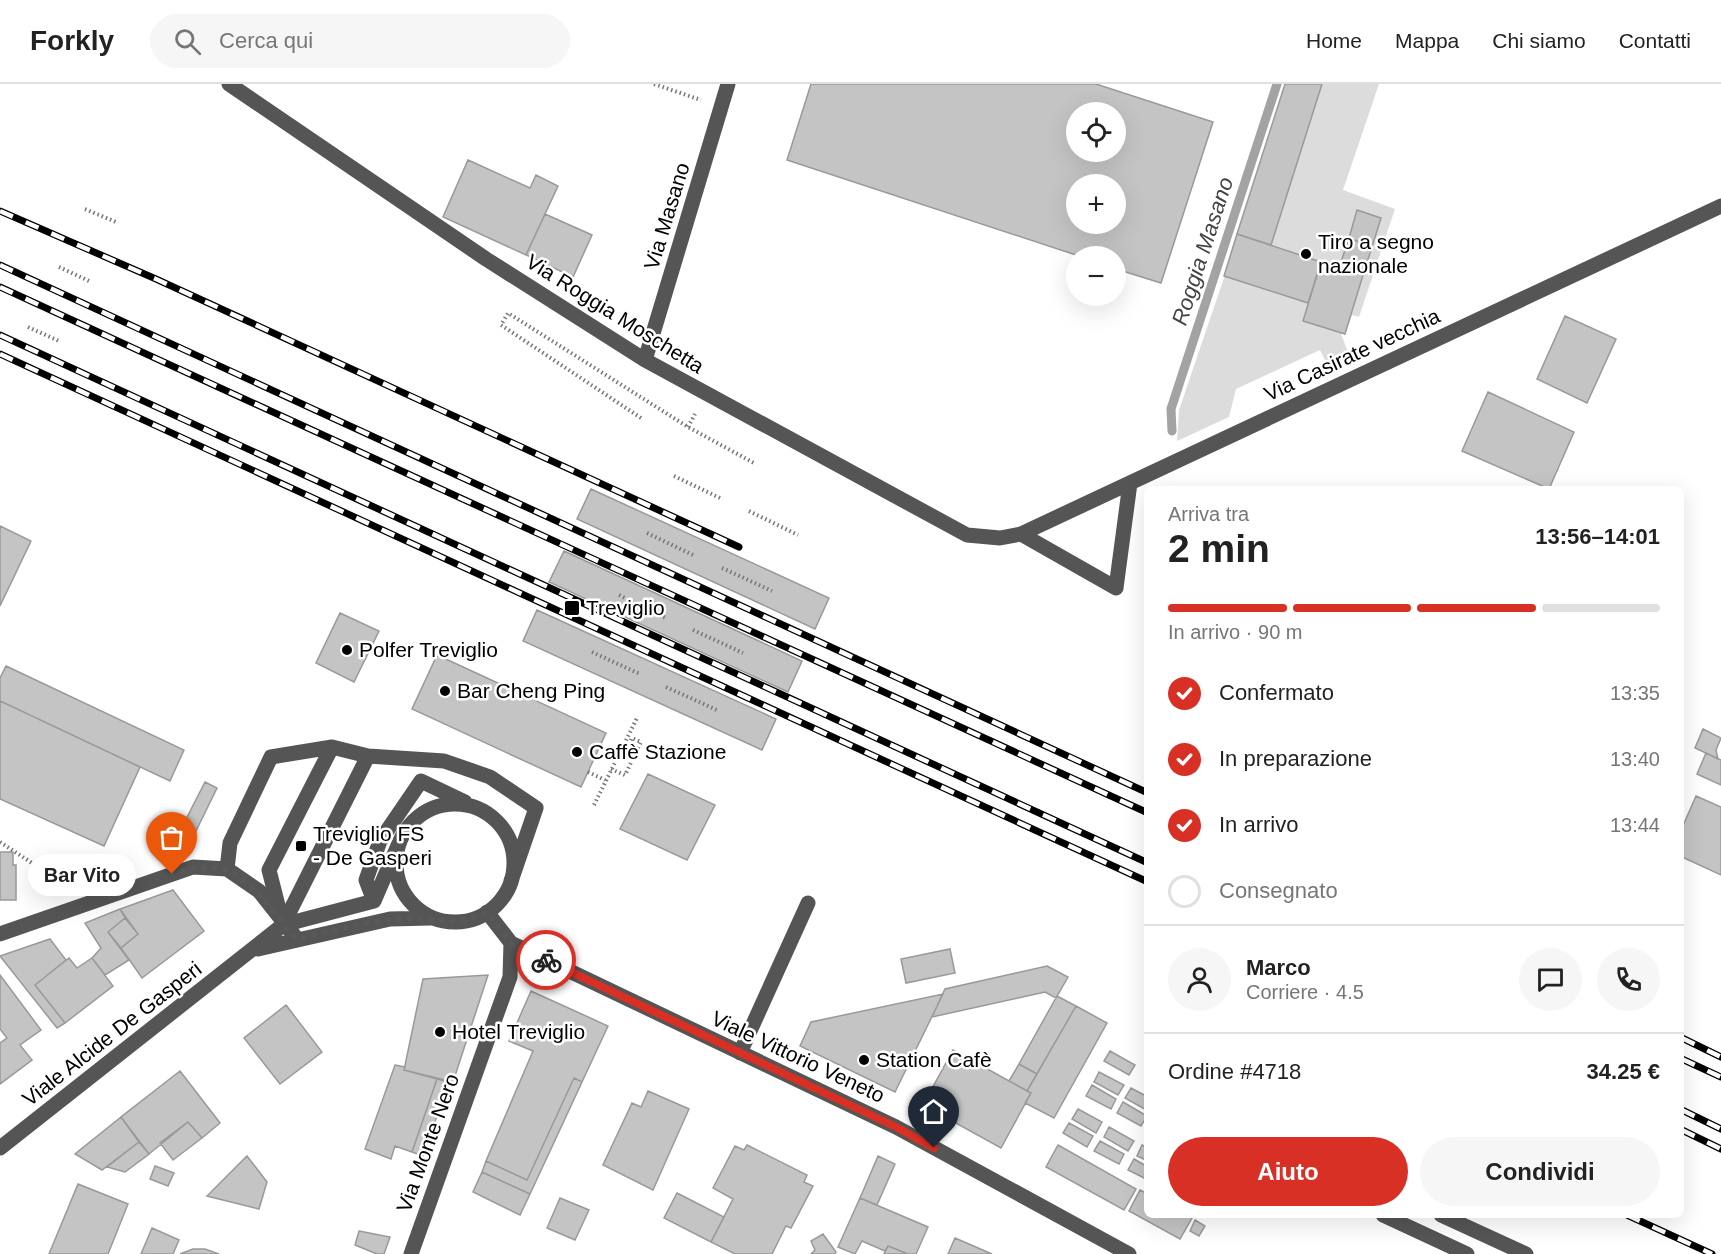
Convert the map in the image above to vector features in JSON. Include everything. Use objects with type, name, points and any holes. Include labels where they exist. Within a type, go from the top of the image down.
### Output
[{"type":"street","name":"Via Roggia Moschetta","points":[[230,84],[486,259],[645,360],[967,535],[1000,538]]},
{"type":"street","name":"Via Masano","points":[[645,360],[728,84]]},
{"type":"street","name":"Via Casirate vecchia","points":[[1000,538],[1021,534],[1721,206]]},
{"type":"street","points":[[1021,534],[1116,588],[1130,483]]},
{"type":"street","points":[[283,925],[269,870],[332,747]]},
{"type":"street","points":[[227,869],[230,843],[271,757],[332,747],[368,756],[444,761],[490,777],[536,808],[512,881],[499,902],[487,912],[462,921],[435,918],[414,905],[401,886],[396,863],[400,841]]},
{"type":"street","points":[[283,925],[368,756]]},
{"type":"street","points":[[374,901],[366,880],[380,841],[421,781],[476,807],[496,820],[506,834],[514,857],[512,881]]},
{"type":"street","points":[[374,901],[400,841],[417,817],[433,808],[452,804],[476,807]]},
{"type":"street","points":[[0,934],[193,867],[227,869],[259,891],[283,925],[297,939]]},
{"type":"street","name":"Viale Alcide De Gasperi","points":[[0,1148],[283,925],[374,901]]},
{"type":"street","points":[[740,1053],[808,903]]},
{"type":"street","name":"Viale Vittorio Veneto","points":[[487,912],[511,943],[896,1127],[1129,1254]]},
{"type":"street","name":"Viale Alcide De Gasperi","points":[[249,951],[390,919],[435,918]]},
{"type":"street","name":"Via Monte Nero","points":[[411,1254],[510,977],[511,943]]},
{"type":"street","points":[[1389,1218],[1467,1254]]},
{"type":"street","points":[[1448,1218],[1526,1254]]},
{"type":"path","points":[[654,84],[721,106]]},
{"type":"path","points":[[85,209],[116,222]]},
{"type":"path","points":[[59,267],[89,281]]},
{"type":"path","points":[[641,418],[501,325],[508,313],[688,427],[754,463]]},
{"type":"path","points":[[28,327],[59,340]]},
{"type":"path","points":[[674,476],[722,499]]},
{"type":"path","points":[[749,511],[798,535]]},
{"type":"path","points":[[647,533],[695,556]]},
{"type":"path","points":[[722,568],[772,591]]},
{"type":"path","points":[[618,595],[666,618]]},
{"type":"path","points":[[693,630],[743,653]]},
{"type":"path","points":[[592,652],[640,674]]},
{"type":"path","points":[[666,687],[717,710]]},
{"type":"path","points":[[594,805],[637,718]]},
{"type":"path","points":[[611,769],[625,776],[641,742],[632,738],[628,746]]},
{"type":"path","points":[[588,772],[605,780]]},
{"type":"path","points":[[0,842],[91,902]]},
{"type":"shaded area","name":"Tiro a segno nazionale","points":[[1290,84],[1379,84],[1343,190],[1395,209],[1359,317],[1352,315],[1345,334],[1341,334],[1350,357],[1329,368],[1320,350],[1236,389],[1229,417],[1177,441],[1179,410]]},
{"type":"building","points":[[811,84],[1096,84],[1213,122],[1161,283],[1126,272],[1126,246],[1066,246],[1066,252],[787,160]]},
{"type":"building","points":[[1285,84],[1322,84],[1271,245],[1237,234]]},
{"type":"building","points":[[468,160],[530,188],[536,175],[558,186],[526,255],[443,217]]},
{"type":"building","points":[[1357,210],[1381,218],[1372,247],[1349,238]]},
{"type":"building","points":[[545,214],[592,235],[573,277],[526,255]]},
{"type":"building","points":[[1237,234],[1321,262],[1308,303],[1224,276]]},
{"type":"building","points":[[1349,238],[1372,247],[1363,275],[1339,268]]},
{"type":"building","points":[[1321,262],[1363,275],[1345,334],[1303,321]]},
{"type":"building","points":[[1565,316],[1616,339],[1587,403],[1537,379]]},
{"type":"building","points":[[1488,392],[1574,432],[1550,486],[1542,486],[1462,451]]},
{"type":"building","points":[[591,489],[829,598],[815,629],[577,519]]},
{"type":"building","points":[[0,526],[31,541],[0,606]]},
{"type":"building","points":[[564,551],[802,661],[788,692],[549,582]]},
{"type":"building","points":[[537,610],[776,719],[762,750],[523,641]]},
{"type":"building","points":[[340,613],[379,631],[354,682],[316,663]]},
{"type":"building","points":[[437,655],[606,733],[581,787],[412,709]]},
{"type":"building","points":[[6,666],[184,750],[170,781],[0,701],[0,678]]},
{"type":"building","points":[[0,701],[140,767],[104,846],[0,799]]},
{"type":"building","points":[[1703,729],[1721,738],[1716,750],[1718,759],[1695,748]]},
{"type":"building","points":[[1706,753],[1721,760],[1721,785],[1697,774]]},
{"type":"building","points":[[648,774],[715,805],[687,860],[620,829]]},
{"type":"building","points":[[205,782],[217,788],[194,835],[181,829]]},
{"type":"building","points":[[1696,796],[1721,807],[1721,875],[1684,858],[1684,823]]},
{"type":"building","points":[[0,852],[13,852],[13,865],[16,865],[16,900],[0,900]]},
{"type":"building","points":[[173,890],[204,931],[142,978],[121,948],[138,934],[120,909]]},
{"type":"building","points":[[120,909],[125,918],[108,932],[129,960],[105,975],[92,958],[101,948],[85,923]]},
{"type":"building","points":[[125,918],[138,934],[121,948],[108,932]]},
{"type":"building","points":[[50,939],[66,960],[35,985],[65,1023],[57,1028],[0,956]]},
{"type":"building","points":[[950,949],[955,973],[906,983],[901,959]]},
{"type":"building","points":[[69,958],[77,968],[92,958],[113,986],[65,1023],[35,985]]},
{"type":"building","points":[[1047,966],[1068,977],[1056,998],[1045,992],[932,1017],[945,989]]},
{"type":"building","points":[[0,975],[41,1030],[20,1045],[32,1060],[0,1084],[0,1043],[7,1038],[0,1029]]},
{"type":"building","points":[[488,975],[453,1082],[404,1070],[423,979]]},
{"type":"building","points":[[531,991],[608,1026],[582,1082],[574,1078],[527,1180],[486,1161],[533,1051],[509,1041]]},
{"type":"building","points":[[943,994],[895,1092],[800,1046],[811,1022]]},
{"type":"building","points":[[1057,996],[1076,1006],[1037,1074],[1019,1064]]},
{"type":"building","points":[[286,1005],[322,1052],[280,1084],[244,1038]]},
{"type":"building","points":[[1076,1006],[1107,1023],[1054,1118],[1025,1103],[1031,1093],[1027,1091]]},
{"type":"building","points":[[953,1050],[1031,1093],[1001,1148],[923,1105]]},
{"type":"building","points":[[1110,1051],[1135,1065],[1129,1075],[1104,1061]]},
{"type":"building","points":[[1019,1064],[1037,1074],[1027,1091],[1009,1081]]},
{"type":"building","points":[[395,1065],[405,1067],[404,1070],[437,1079],[412,1152],[395,1146],[391,1159],[365,1149]]},
{"type":"building","points":[[180,1071],[220,1123],[202,1138],[188,1122],[149,1154],[121,1117]]},
{"type":"building","points":[[1099,1072],[1124,1085],[1118,1095],[1094,1082]]},
{"type":"building","points":[[574,1078],[582,1082],[530,1194],[482,1172],[486,1161],[527,1180]]},
{"type":"building","points":[[437,1079],[449,1082],[423,1156],[412,1152]]},
{"type":"building","points":[[1092,1085],[1116,1099],[1111,1109],[1086,1096]]},
{"type":"building","points":[[1131,1088],[1144,1095],[1144,1109],[1125,1098]]},
{"type":"building","points":[[648,1091],[689,1109],[653,1190],[603,1165],[632,1103],[641,1107]]},
{"type":"building","points":[[1123,1102],[1144,1114],[1144,1121],[1141,1126],[1117,1113]]},
{"type":"building","points":[[1078,1109],[1102,1122],[1096,1133],[1072,1119]]},
{"type":"building","points":[[121,1117],[139,1142],[102,1170],[75,1154]]},
{"type":"building","points":[[188,1122],[202,1138],[173,1160],[160,1143]]},
{"type":"building","points":[[1069,1123],[1093,1136],[1087,1147],[1063,1133]]},
{"type":"building","points":[[1109,1127],[1134,1141],[1128,1151],[1104,1137]]},
{"type":"building","points":[[1100,1141],[1124,1154],[1119,1164],[1094,1151]]},
{"type":"building","points":[[139,1142],[149,1154],[125,1172],[107,1167]]},
{"type":"building","points":[[747,1145],[807,1175],[804,1182],[813,1186],[791,1228],[786,1226],[772,1254],[735,1254],[711,1242],[733,1199],[713,1188],[735,1146],[744,1150]]},
{"type":"building","points":[[1058,1145],[1136,1189],[1124,1210],[1046,1167]]},
{"type":"building","points":[[1142,1145],[1144,1146],[1144,1159],[1137,1156]]},
{"type":"building","points":[[247,1156],[267,1182],[259,1209],[207,1196]]},
{"type":"building","points":[[878,1156],[895,1164],[877,1205],[860,1198]]},
{"type":"building","points":[[1134,1159],[1144,1165],[1144,1178],[1128,1170]]},
{"type":"building","points":[[155,1166],[174,1173],[168,1186],[150,1179]]},
{"type":"building","points":[[482,1172],[530,1194],[520,1215],[473,1192]]},
{"type":"building","points":[[78,1184],[128,1204],[108,1254],[49,1254]]},
{"type":"building","points":[[1140,1190],[1144,1192],[1144,1218],[1192,1218],[1180,1239],[1129,1211]]},
{"type":"building","points":[[677,1193],[724,1217],[711,1242],[664,1218]]},
{"type":"building","points":[[560,1198],[589,1210],[575,1240],[547,1228]]},
{"type":"building","points":[[860,1198],[928,1227],[916,1254],[908,1254],[888,1246],[885,1251],[862,1241],[855,1254],[838,1247]]},
{"type":"building","points":[[1195,1220],[1205,1226],[1199,1236],[1190,1231]]},
{"type":"building","points":[[152,1228],[179,1240],[173,1254],[141,1254]]},
{"type":"building","points":[[359,1231],[390,1237],[384,1254],[377,1254],[355,1245]]},
{"type":"building","points":[[823,1234],[836,1252],[835,1254],[811,1254],[815,1250],[811,1241]]},
{"type":"building","points":[[955,1238],[985,1251],[992,1254],[948,1254]]},
{"type":"building","points":[[888,1246],[908,1254],[884,1254]]},
{"type":"building","points":[[193,1249],[205,1249],[219,1254],[180,1254]]},
{"type":"waterway","name":"Roggia Masano","points":[[1172,431],[1171,409],[1277,84]]},
{"type":"railway","points":[[0,211],[156,279],[739,547]]},
{"type":"railway","points":[[0,265],[1144,791]]},
{"type":"railway","points":[[0,287],[1144,811]]},
{"type":"railway","points":[[0,335],[1144,861]]},
{"type":"railway","points":[[0,354],[1144,880]]},
{"type":"railway","points":[[1684,1039],[1721,1057]]},
{"type":"railway","points":[[1684,1060],[1721,1077]]},
{"type":"railway","points":[[1684,1111],[1721,1129]]},
{"type":"railway","points":[[1684,1131],[1721,1149]]},
{"type":"railway","points":[[1634,1218],[1712,1254]]},
{"type":"way so far","points":[[172,874],[193,867],[227,869],[259,891],[283,925],[297,939],[390,919],[416,917],[453,922],[470,920],[487,912],[511,943],[546,960]]},
{"type":"place","name":"Tiro a segno nazionale","points":[[1306,254]]},
{"type":"place","name":"Treviglio","points":[[572,608]]},
{"type":"place","name":"Polfer Treviglio","points":[[347,650]]},
{"type":"place","name":"Bar Cheng Ping","points":[[445,691]]},
{"type":"place","name":"Caffè Stazione","points":[[577,752]]},
{"type":"place","name":"Treviglio FS - De Gasperi","points":[[301,846]]},
{"type":"place","name":"Bar Vito","points":[[172,874]]},
{"type":"place","name":"Hotel Treviglio","points":[[440,1032]]},
{"type":"place","name":"Station Cafè","points":[[864,1060]]},
{"type":"route","points":[[546,960],[896,1127],[934,1148]]}]
